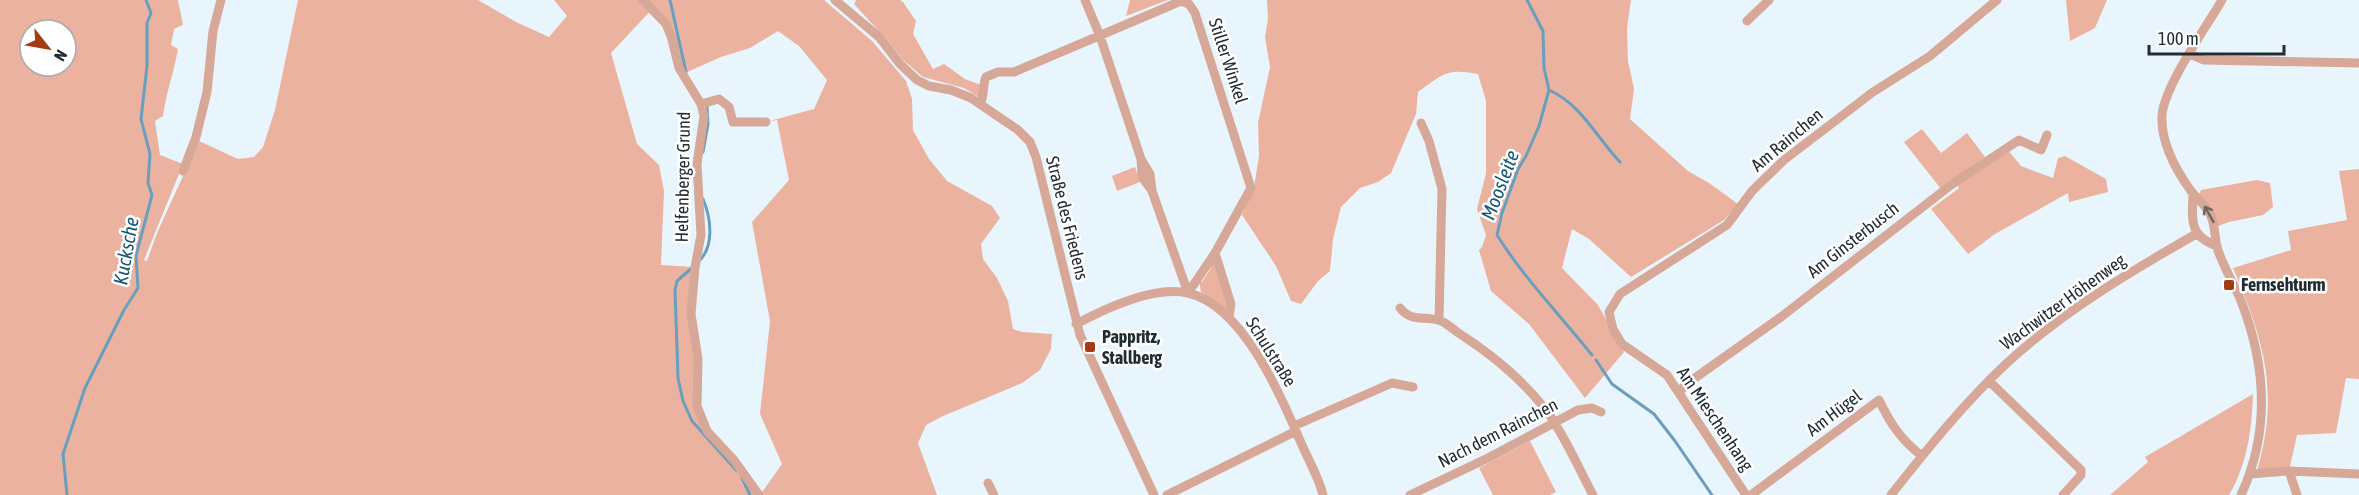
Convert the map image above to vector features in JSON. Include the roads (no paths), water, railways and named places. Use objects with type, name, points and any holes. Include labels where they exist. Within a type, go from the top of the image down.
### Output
[{"type":"street","points":[[183,171],[196,137],[207,92],[213,31],[221,0]]},
{"type":"street","name":"Helfenberger Grund","points":[[643,0],[666,24],[679,68],[701,104],[704,116],[697,164],[701,235],[694,269],[691,314],[699,359],[697,406],[707,431],[734,460],[759,495]]},
{"type":"street","name":"Straße des Friedens","points":[[835,0],[879,36],[917,80],[929,86],[961,93],[980,104],[1018,130],[1033,148],[1076,324],[1154,495]]},
{"type":"street","points":[[1085,0],[1100,36],[1141,159],[1142,177],[1152,191],[1188,292]]},
{"type":"street","points":[[1747,21],[1769,0]]},
{"type":"street","name":"Am Rainchen","points":[[1609,312],[1620,294],[1727,225],[1752,191],[1784,160],[1873,92],[1930,56],[1996,0]]},
{"type":"street","points":[[2222,0],[2171,88],[2161,114],[2163,135],[2169,154],[2193,194],[2201,201],[2213,220],[2217,246],[2242,302],[2258,359],[2262,413],[2258,445],[2241,495]]},
{"type":"street","name":"Stiller Winkel","points":[[1100,36],[1181,1],[1189,4],[1195,13],[1251,188],[1215,253]]},
{"type":"street","points":[[980,104],[984,99],[983,83],[986,77],[998,72],[1014,72],[1100,36]]},
{"type":"street","points":[[1085,43],[1095,49],[1103,49]]},
{"type":"street","points":[[2190,54],[2204,60],[2359,63]]},
{"type":"street","points":[[701,104],[719,99],[729,107],[733,122],[766,122]]},
{"type":"street","points":[[1421,123],[1429,141],[1442,189],[1439,320]]},
{"type":"street","name":"Am Ginsterbusch","points":[[1679,393],[1685,385],[1780,317],[1972,170],[2019,140],[2041,150],[2047,135]]},
{"type":"street","points":[[2193,194],[2193,221],[2196,234],[2203,242],[2217,246]]},
{"type":"street","name":"Wachwitzer Höhenweg","points":[[1892,495],[1944,428],[2025,347],[2099,291],[2196,234]]},
{"type":"street","points":[[1188,292],[1215,253]]},
{"type":"street","points":[[1215,253],[1231,304],[1229,317]]},
{"type":"street","name":"Schulstraße","points":[[1076,324],[1149,294],[1168,291],[1188,292],[1210,301],[1239,329],[1277,386],[1323,495]]},
{"type":"street","points":[[1400,308],[1405,315],[1411,317],[1439,320],[1484,349],[1516,378],[1556,424],[1593,495]]},
{"type":"street","name":"Am Mieschenhang","points":[[1609,312],[1613,329],[1622,344],[1661,369],[1746,495]]},
{"type":"street","points":[[1989,381],[2081,470],[2081,475],[2063,495]]},
{"type":"street","points":[[1167,495],[1295,429],[1392,383],[1413,387]]},
{"type":"street","name":"Am Hügel","points":[[1751,495],[1879,400],[1892,426],[1907,444],[1922,456]]},
{"type":"street","name":"Nach dem Rainchen","points":[[1410,495],[1585,408],[1601,412]]},
{"type":"street","points":[[2250,474],[2289,471],[2359,474]]},
{"type":"street","points":[[2289,471],[2297,495]]},
{"type":"street","points":[[988,483],[994,495]]},
{"type":"waterway","name":"Kucksche","points":[[67,495],[63,454],[85,388],[124,310],[138,288],[136,256],[152,195],[148,183],[150,154],[141,119],[147,66],[147,23],[151,13],[146,0]]},
{"type":"waterway","points":[[670,0],[686,72]]},
{"type":"waterway","name":"Moosleite","points":[[1527,0],[1543,31],[1544,68],[1549,90],[1539,126],[1518,169],[1502,213],[1497,235],[1530,281],[1592,355]]},
{"type":"waterway","points":[[1549,90],[1570,104],[1588,122],[1620,162]]},
{"type":"waterway","points":[[703,152],[708,124],[707,107]]},
{"type":"waterway","points":[[698,262],[707,248],[710,232],[703,199]]},
{"type":"waterway","points":[[693,267],[677,281],[675,290],[678,378],[683,401],[692,421],[736,470]]},
{"type":"waterway","name":"Moosleite","points":[[1596,360],[1612,384],[1654,414],[1712,495]]},
{"type":"waterway","points":[[742,478],[750,495]]},
{"type":"place","name":"Fernsehturm","points":[[2229,285]]},
{"type":"place","name":"Pappritz, Stallberg","points":[[1090,347]]}]
